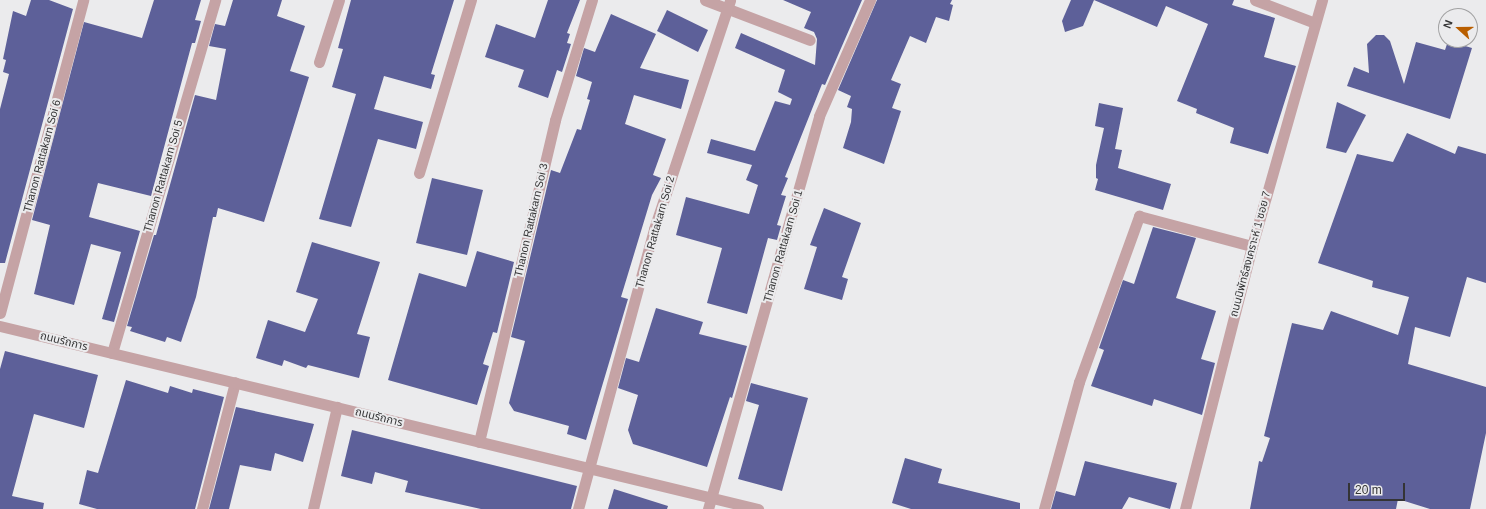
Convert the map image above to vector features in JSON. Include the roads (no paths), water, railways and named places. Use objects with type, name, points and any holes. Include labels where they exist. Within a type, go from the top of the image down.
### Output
[{"type":"street","name":"Thanon Rattakarn Soi 6","points":[[0,313],[83,0]]},
{"type":"street","name":"Thanon Rattakarn Soi 5","points":[[112,353],[215,0]]},
{"type":"street","points":[[319,62],[339,0]]},
{"type":"street","points":[[419,173],[472,0]]},
{"type":"street","name":"Thanon Rattakarn Soi 3","points":[[479,442],[555,120],[592,0]]},
{"type":"street","points":[[704,0],[728,4],[810,40]]},
{"type":"street","name":"Thanon Rattakarn Soi 1","points":[[708,509],[820,116],[870,0]]},
{"type":"street","points":[[1255,0],[1315,22]]},
{"type":"street","name":"ถนนนิพัทธ์สงเคราะห์ 1 ซอย 7","points":[[1184,509],[1252,246],[1322,0]]},
{"type":"street","name":"Thanon Rattakarn Soi 2","points":[[578,509],[654,229],[728,4]]},
{"type":"street","points":[[1044,509],[1079,382],[1139,216],[1252,246]]},
{"type":"street","name":"ถนนรัถการ","points":[[0,326],[758,509]]},
{"type":"street","points":[[202,509],[235,382]]},
{"type":"street","points":[[313,509],[337,407]]}]
